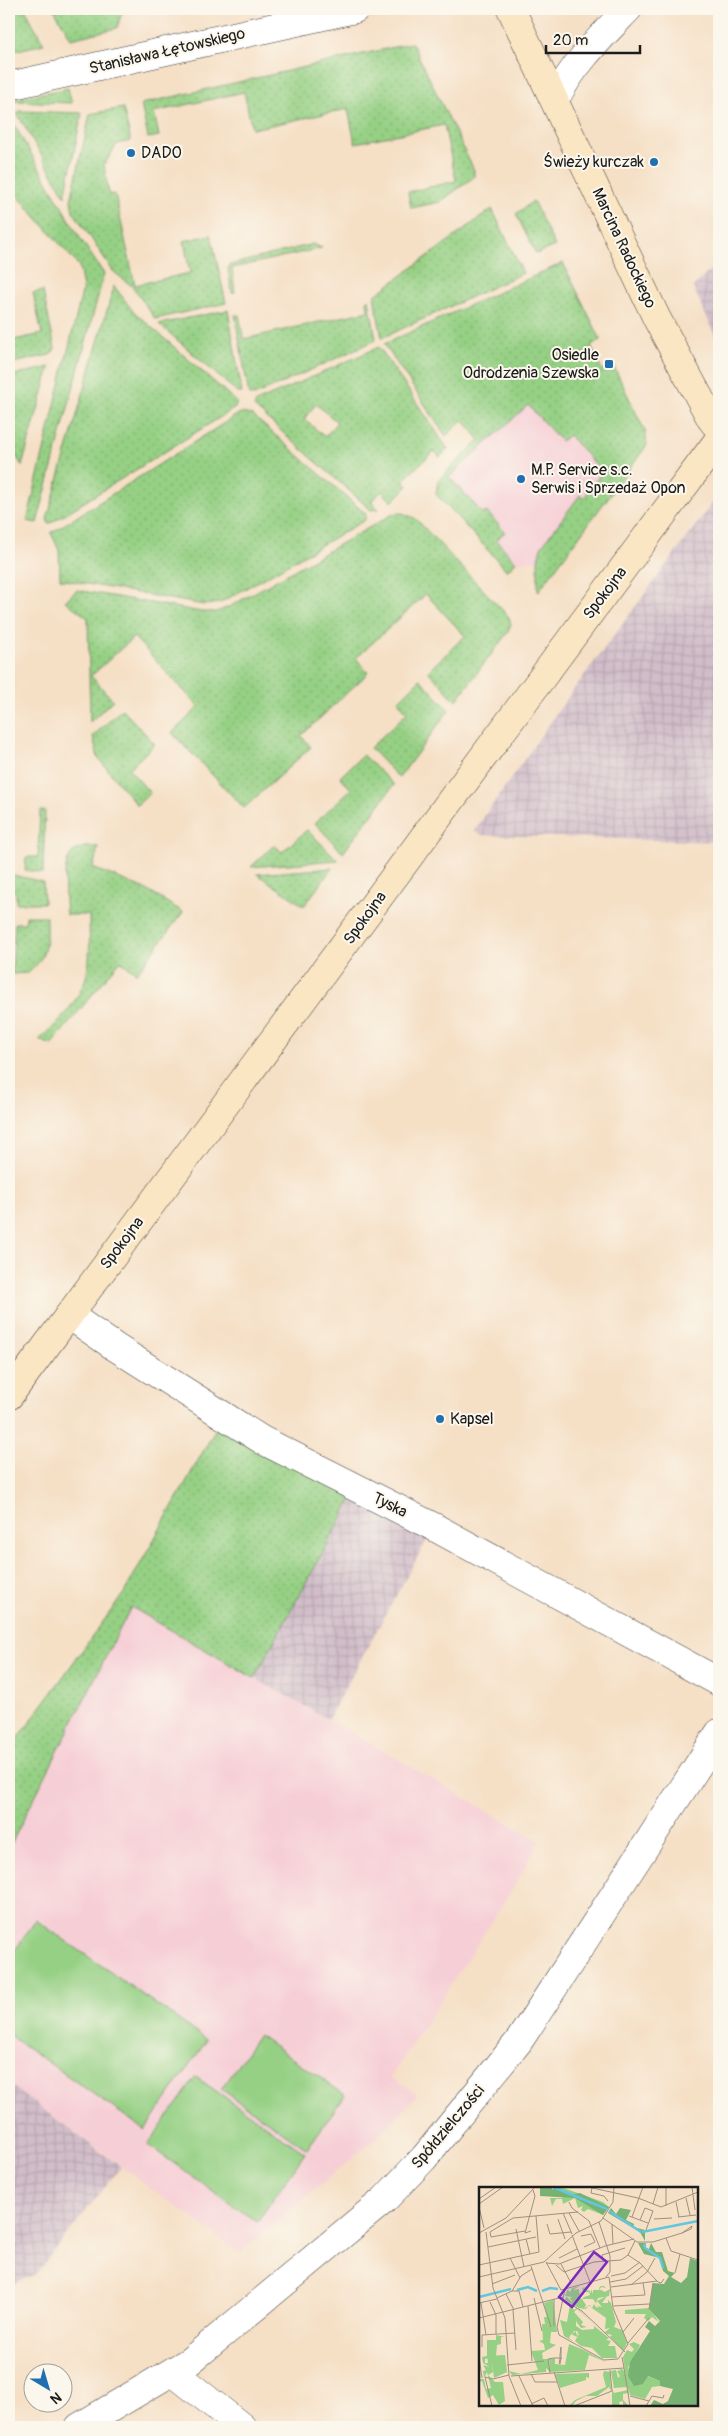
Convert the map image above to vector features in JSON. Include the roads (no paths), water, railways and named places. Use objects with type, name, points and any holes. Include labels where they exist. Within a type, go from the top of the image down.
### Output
[{"type":"street","name":"Stanisława Łętowskiego","points":[[9,86],[356,9]]},
{"type":"street","name":"Marcina Radockiego","points":[[511,9],[657,319],[711,419],[719,429]]},
{"type":"street","points":[[555,100],[562,86],[596,42],[628,9]]},
{"type":"street","name":"Spokojna","points":[[9,1396],[719,439]]},
{"type":"street","name":"Tyska","points":[[69,1315],[115,1348],[262,1440],[434,1527],[719,1682]]},
{"type":"street","name":"Spółdzielczości","points":[[79,2427],[190,2361],[384,2200],[434,2146],[519,2041],[719,1733]]},
{"type":"street","points":[[173,2372],[242,2427]]},
{"type":"place","name":"DADO","points":[[131,153]]},
{"type":"place","name":"Świeży kurczak","points":[[654,162]]},
{"type":"place","name":"Osiedle Odrodzenia Szewska","points":[[609,364]]},
{"type":"place","name":"M.P. Service s.c. Serwis i Sprzedaż Opon","points":[[521,479]]},
{"type":"place","name":"Kapsel","points":[[440,1419]]}]
